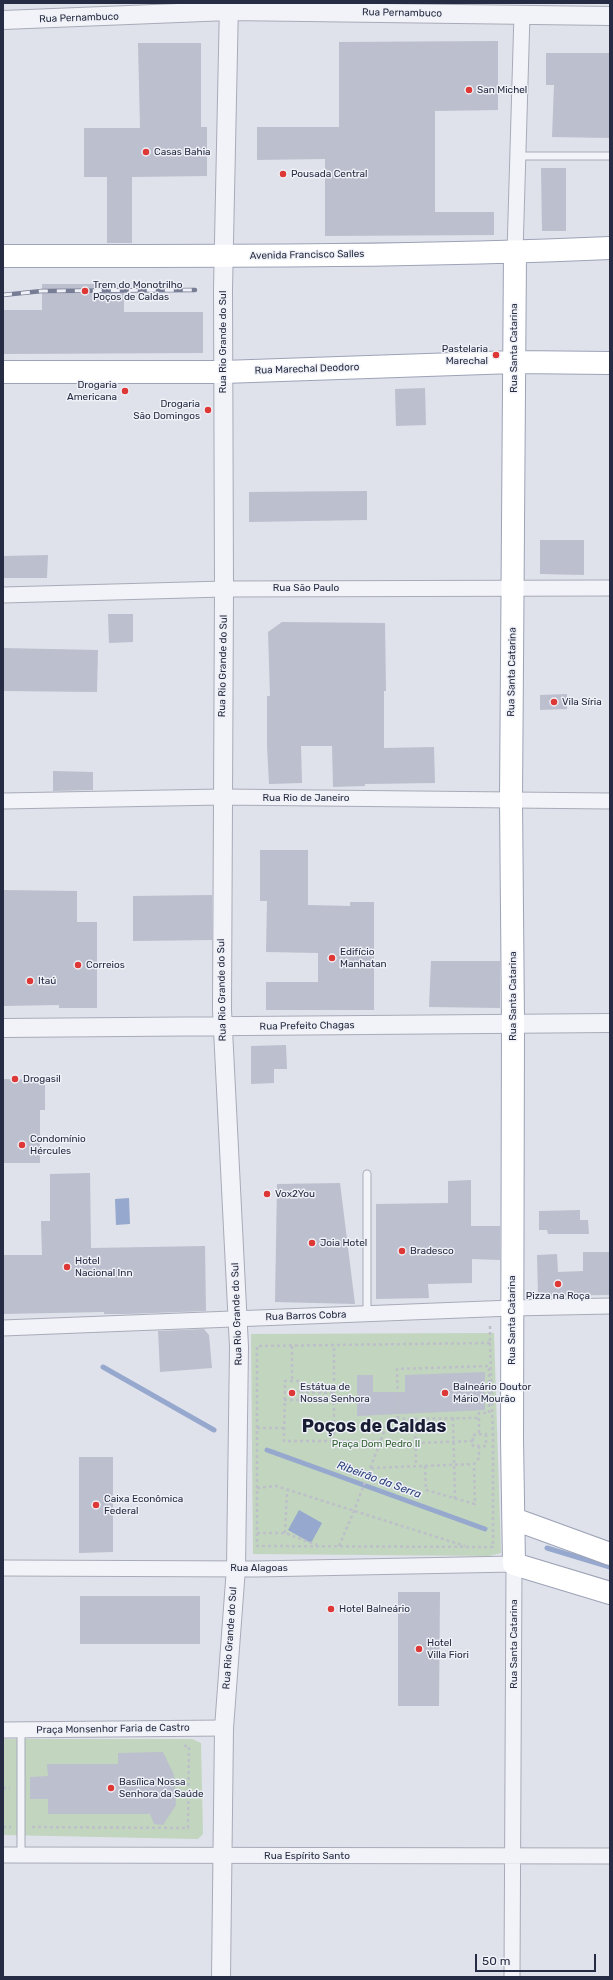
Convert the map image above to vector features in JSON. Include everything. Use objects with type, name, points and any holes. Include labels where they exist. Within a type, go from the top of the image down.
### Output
[{"type":"main road","name":"Avenida Francisco Salles","points":[[3,256],[223,256],[515,252],[610,248]]},
{"type":"main road","name":"Rua Santa Catarina","points":[[514,1564],[511,799],[514,588],[515,252]]},
{"type":"main road","name":"Rua Marechal Deodoro","points":[[3,372],[223,372],[514,362],[610,363]]},
{"type":"main road","points":[[514,1519],[610,1554]]},
{"type":"main road","points":[[514,1564],[610,1593]]},
{"type":"street","name":"Rua Pernambuco","points":[[3,20],[229,7],[610,16]]},
{"type":"street","name":"Rua Rio Grande do Sul","points":[[221,1977],[224,1728],[236,1568],[239,1347],[222,1027],[224,589],[223,256],[229,7]]},
{"type":"street","name":"Rua Santa Catarina","points":[[515,252],[522,14]]},
{"type":"street","name":"Rua São Paulo","points":[[3,595],[224,589],[610,588]]},
{"type":"street","name":"Rua Rio de Janeiro","points":[[3,801],[222,797],[511,799],[610,802]]},
{"type":"street","name":"Rua Prefeito Chagas","points":[[3,1028],[610,1023]]},
{"type":"street","name":"Rua Barros Cobra","points":[[3,1328],[367,1313],[610,1306]]},
{"type":"street","name":"Rua Santa Catarina","points":[[512,1977],[514,1564]]},
{"type":"street","name":"Rua Alagoas","points":[[3,1568],[236,1568],[514,1564]]},
{"type":"street","name":"Praça Monsenhor Faria de Castro","points":[[3,1730],[224,1728]]},
{"type":"street","name":"Rua Espírito Santo","points":[[3,1855],[610,1856]]},
{"type":"lane","points":[[519,156],[610,156]]},
{"type":"lane","points":[[366,1174],[367,1313]]},
{"type":"lane","points":[[21,1730],[21,1856]]},
{"type":"path","points":[[490,1326],[493,1438],[493,1547],[257,1546],[257,1346],[490,1343]]},
{"type":"path","points":[[292,1346],[292,1381]]},
{"type":"path","points":[[334,1346],[334,1441]]},
{"type":"path","points":[[398,1419],[397,1369],[489,1366],[489,1413],[479,1413],[479,1435]]},
{"type":"path","points":[[284,1400],[300,1400],[300,1381],[285,1381],[284,1400],[285,1428],[284,1441],[381,1441]]},
{"type":"path","points":[[300,1392],[334,1393]]},
{"type":"path","points":[[415,1418],[416,1466]]},
{"type":"path","points":[[453,1418],[455,1499]]},
{"type":"path","points":[[339,1546],[371,1468],[389,1419],[479,1418]]},
{"type":"path","points":[[257,1428],[285,1428]]},
{"type":"path","points":[[486,1434],[486,1440],[486,1446],[473,1446],[473,1435],[486,1434]]},
{"type":"path","points":[[486,1440],[493,1438]]},
{"type":"path","points":[[416,1443],[473,1441]]},
{"type":"path","points":[[425,1466],[426,1490],[475,1504],[474,1464],[479,1458],[479,1446]]},
{"type":"path","points":[[371,1468],[474,1464]]},
{"type":"path","points":[[257,1488],[276,1486],[469,1547]]},
{"type":"path","points":[[285,1533],[287,1490]]},
{"type":"path","points":[[257,1533],[285,1533],[320,1546]]},
{"type":"path","points":[[3,1827],[188,1828],[189,1746]]},
{"type":"green space","name":"Praça Dom Pedro II","points":[[494,1333],[501,1553],[489,1556],[253,1554],[251,1334]]},
{"type":"green space","points":[[3,1739],[192,1739],[201,1743],[203,1834],[198,1839],[3,1835]]},
{"type":"water","points":[[129,1198],[130,1224],[116,1225],[115,1199]]},
{"type":"water","points":[[299,1510],[322,1523],[311,1543],[288,1530]]},
{"type":"building","points":[[498,41],[498,110],[435,111],[435,212],[494,212],[494,235],[325,236],[325,159],[257,160],[257,127],[339,127],[339,42]]},
{"type":"building","points":[[138,43],[201,43],[201,127],[207,127],[207,176],[132,177],[132,243],[107,243],[107,177],[84,177],[84,128],[140,128]]},
{"type":"building","points":[[546,53],[610,53],[610,138],[552,137],[554,85],[546,85]]},
{"type":"building","points":[[541,168],[566,168],[566,231],[542,231]]},
{"type":"building","points":[[42,284],[124,284],[124,312],[203,312],[203,353],[3,354],[3,310],[42,310]]},
{"type":"building","points":[[425,388],[426,425],[396,426],[395,389]]},
{"type":"building","points":[[367,491],[367,520],[249,522],[249,492]]},
{"type":"building","points":[[540,540],[584,540],[584,575],[540,574]]},
{"type":"building","points":[[48,555],[47,578],[3,578],[3,556]]},
{"type":"building","points":[[108,614],[133,614],[133,642],[109,643]]},
{"type":"building","points":[[282,622],[385,623],[386,691],[384,691],[384,748],[434,747],[435,783],[365,784],[365,786],[333,787],[332,746],[301,746],[302,783],[269,784],[267,746],[267,696],[270,696],[268,632]]},
{"type":"building","points":[[3,648],[98,650],[97,692],[3,691]]},
{"type":"building","name":"Vila Síria","points":[[567,694],[567,709],[540,710],[540,695]]},
{"type":"building","points":[[53,771],[93,772],[93,790],[53,791]]},
{"type":"building","points":[[260,850],[308,850],[308,905],[350,906],[350,902],[374,902],[374,1010],[266,1010],[266,982],[318,982],[318,953],[266,952],[267,901],[260,901]]},
{"type":"building","points":[[3,890],[77,891],[77,922],[97,922],[97,1008],[59,1008],[59,1005],[3,1006]]},
{"type":"building","points":[[212,895],[212,940],[133,941],[133,896]]},
{"type":"building","points":[[431,961],[500,961],[500,1008],[429,1007]]},
{"type":"building","points":[[286,1045],[287,1069],[274,1069],[274,1083],[251,1084],[251,1046]]},
{"type":"building","points":[[3,1079],[45,1080],[45,1110],[40,1110],[40,1163],[3,1163]]},
{"type":"building","points":[[90,1173],[91,1248],[205,1246],[206,1311],[126,1314],[104,1314],[104,1312],[3,1314],[3,1255],[42,1255],[41,1221],[50,1221],[50,1174]]},
{"type":"building","points":[[471,1180],[471,1226],[500,1226],[500,1260],[472,1259],[472,1283],[428,1284],[429,1298],[376,1299],[376,1204],[448,1203],[448,1181]]},
{"type":"building","name":"Joia Hotel","points":[[340,1183],[355,1304],[275,1302],[277,1184]]},
{"type":"building","points":[[580,1210],[580,1220],[588,1220],[589,1234],[548,1234],[547,1230],[539,1230],[539,1211]]},
{"type":"building","points":[[583,1252],[610,1252],[610,1295],[538,1296],[537,1255],[557,1254],[558,1272],[583,1271]]},
{"type":"building","points":[[204,1329],[209,1335],[212,1368],[160,1372],[158,1331]]},
{"type":"building","name":"Balneário Doutor Mário Mourão","points":[[485,1372],[485,1410],[357,1416],[357,1375],[373,1375],[373,1392],[405,1392],[405,1375]]},
{"type":"building","name":"Caixa Econômica Federal","points":[[79,1457],[113,1457],[113,1552],[79,1553]]},
{"type":"building","name":"Hotel Villa Fiori","points":[[398,1592],[440,1592],[439,1706],[398,1706]]},
{"type":"building","points":[[80,1596],[200,1596],[200,1644],[80,1644]]},
{"type":"building","name":"Basílica Nossa Senhora da Saúde","points":[[163,1752],[174,1775],[176,1805],[163,1825],[154,1824],[150,1814],[48,1814],[48,1799],[30,1799],[30,1777],[48,1776],[47,1764],[118,1764],[118,1753]]},
{"type":"waterway","name":"Ribeirão da Serra","points":[[103,1367],[214,1430]]},
{"type":"waterway","name":"Ribeirão da Serra","points":[[267,1450],[485,1529]]},
{"type":"waterway","name":"Ribeirão da Serra","points":[[547,1548],[610,1567]]},
{"type":"railway","points":[[3,295],[42,291],[195,290]]},
{"type":"place","name":"San Michel","points":[[469,90]]},
{"type":"place","name":"Casas Bahia","points":[[146,152]]},
{"type":"place","name":"Pousada Central","points":[[283,174]]},
{"type":"place","name":"Trem do Monotrilho Poços de Caldas","points":[[85,291]]},
{"type":"place","name":"Pastelaria Marechal","points":[[496,355]]},
{"type":"place","name":"Drogaria Americana","points":[[125,391]]},
{"type":"place","name":"Drogaria São Domingos","points":[[208,410]]},
{"type":"place","name":"Vila Síria","points":[[554,702]]},
{"type":"place","name":"Edifício Manhatan","points":[[332,958]]},
{"type":"place","name":"Correios","points":[[78,965]]},
{"type":"place","name":"Itaú","points":[[30,981]]},
{"type":"place","name":"Drogasil","points":[[15,1079]]},
{"type":"place","name":"Condomínio Hércules","points":[[22,1145]]},
{"type":"place","name":"Vox2You","points":[[267,1194]]},
{"type":"place","name":"Joia Hotel","points":[[312,1243]]},
{"type":"place","name":"Bradesco","points":[[402,1251]]},
{"type":"place","name":"Hotel Nacional Inn","points":[[67,1267]]},
{"type":"place","name":"Pizza na Roça","points":[[558,1284]]},
{"type":"place","name":"Estátua de Nossa Senhora","points":[[292,1393]]},
{"type":"place","name":"Balneário Doutor Mário Mourão","points":[[445,1393]]},
{"type":"place","name":"Caixa Econômica Federal","points":[[96,1505]]},
{"type":"place","name":"Hotel Balneário","points":[[331,1609]]},
{"type":"place","name":"Hotel Villa Fiori","points":[[419,1649]]},
{"type":"place","name":"Basílica Nossa Senhora da Saúde","points":[[111,1788]]},
{"type":"district","name":"Poços de Caldas","points":[[374,1427]]}]
